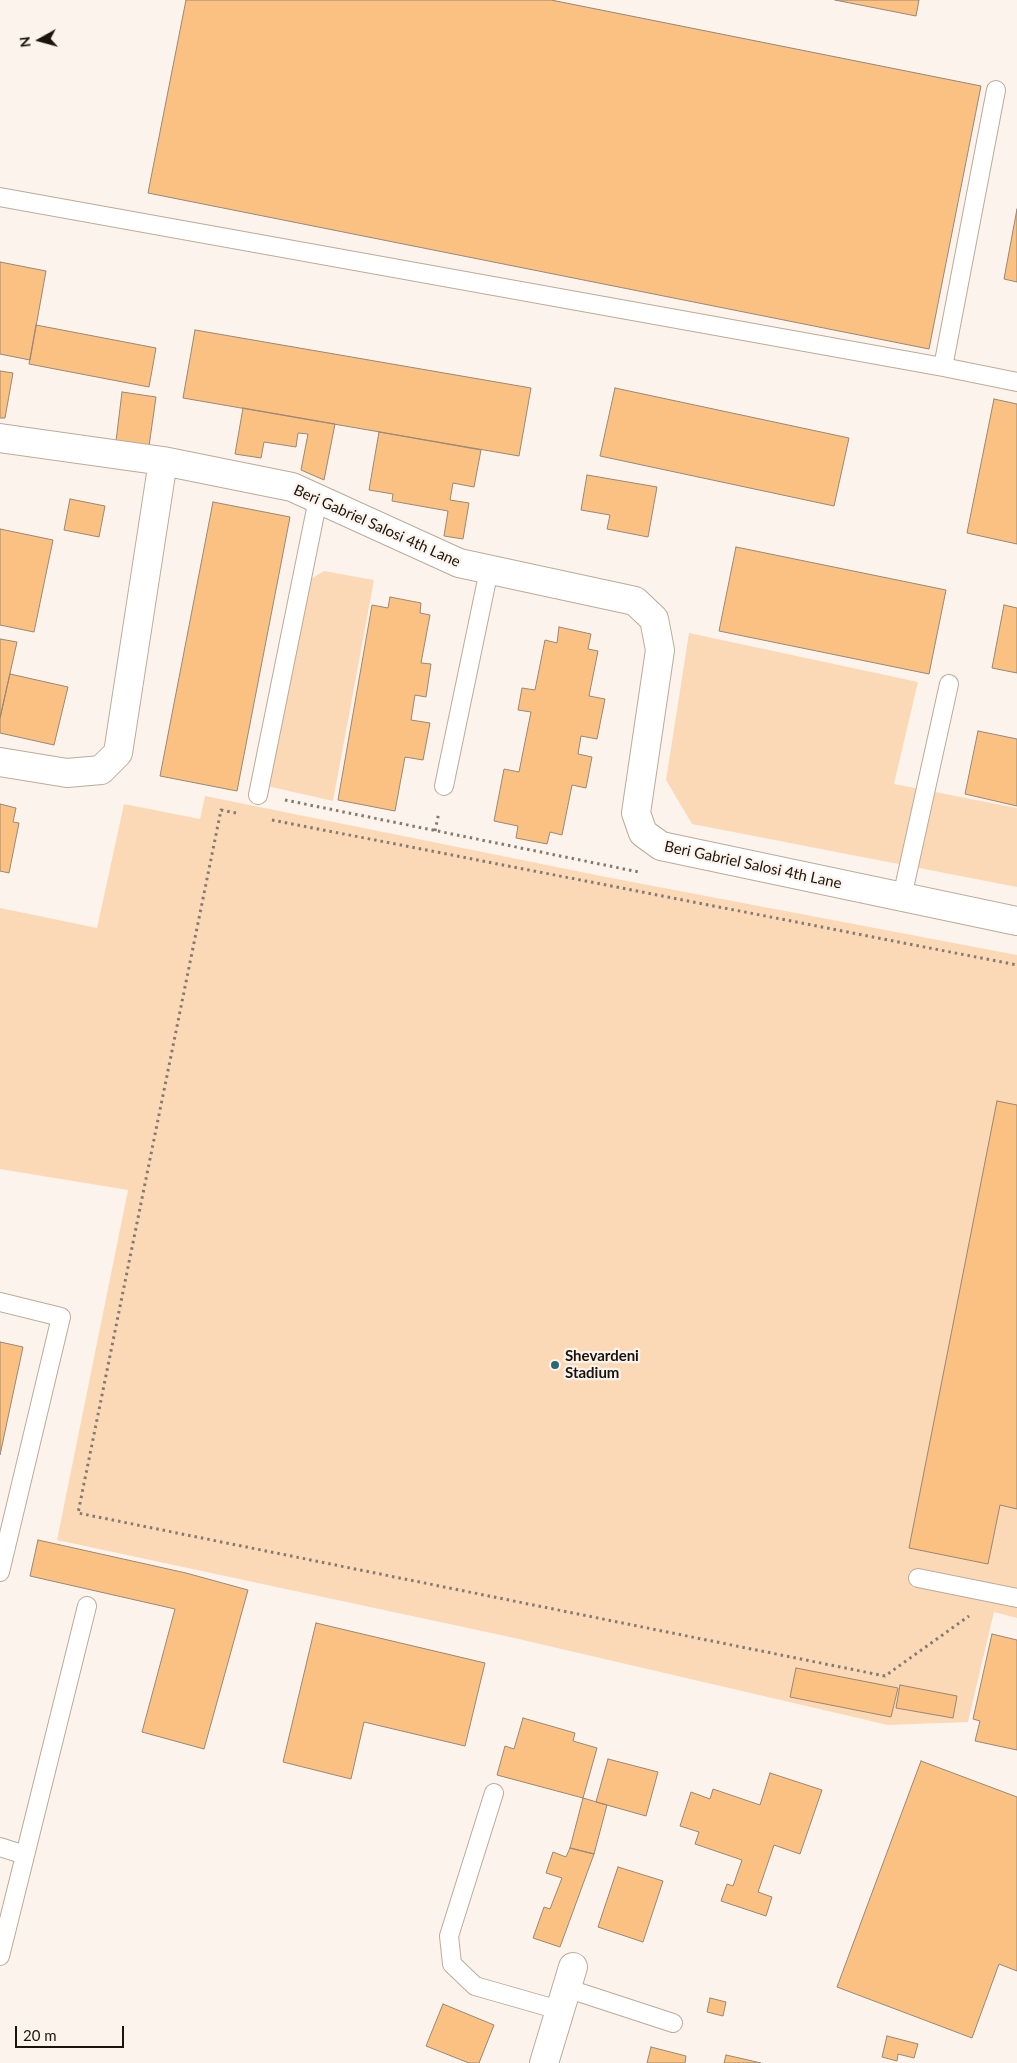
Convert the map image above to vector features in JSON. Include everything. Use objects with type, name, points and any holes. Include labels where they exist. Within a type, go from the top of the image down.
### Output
[{"type":"street","name":"Beri Gabriel Salosi 4th Lane","points":[[0,438],[163,461],[292,487],[459,564],[635,601],[654,619],[660,650],[636,812],[643,832],[661,846],[1017,921]]},
{"type":"street","points":[[0,762],[67,773],[102,770],[118,753],[163,461]]},
{"type":"street","points":[[544,2063],[566,1988]]},
{"type":"lane","points":[[943,367],[996,90]]},
{"type":"lane","points":[[0,197],[943,367],[1017,382]]},
{"type":"lane","points":[[258,795],[318,499]]},
{"type":"lane","points":[[444,786],[489,570]]},
{"type":"lane","points":[[902,897],[949,684]]},
{"type":"lane","points":[[0,1302],[61,1317],[0,1572]]},
{"type":"lane","points":[[918,1578],[1008,1596]]},
{"type":"lane","points":[[0,1956],[87,1606]]},
{"type":"lane","points":[[494,1793],[449,1936],[452,1964],[475,1986],[566,1988],[673,2023]]},
{"type":"lane","points":[[0,1847],[25,1854]]},
{"type":"path","points":[[241,814],[221,810],[78,1513],[884,1676],[1008,1596]]},
{"type":"path","points":[[270,819],[1017,965]]},
{"type":"shaded area","points":[[324,571],[374,580],[333,801],[267,786],[309,580]]},
{"type":"shaded area","points":[[689,633],[918,682],[894,784],[1017,808],[1017,887],[692,824],[666,780]]},
{"type":"shaded area","name":"Shevardeni Stadium","points":[[205,796],[606,877],[1017,955],[1017,1618],[994,1612],[968,1722],[888,1725],[510,1637],[57,1540],[128,1190],[0,1169],[0,908],[97,928],[124,804],[200,819]]},
{"type":"building","points":[[186,0],[551,0],[981,86],[929,349],[148,193]]},
{"type":"building","points":[[835,0],[919,0],[916,16]]},
{"type":"building","points":[[1017,209],[1017,282],[1004,279]]},
{"type":"building","points":[[0,262],[46,271],[30,360],[0,354]]},
{"type":"building","points":[[36,325],[156,348],[149,387],[29,364]]},
{"type":"building","points":[[195,330],[531,388],[519,456],[183,398]]},
{"type":"building","points":[[0,371],[13,373],[5,418],[0,418]]},
{"type":"building","points":[[615,388],[849,438],[834,506],[600,456]]},
{"type":"building","points":[[122,392],[156,397],[149,446],[116,441]]},
{"type":"building","points":[[994,399],[1017,404],[1017,544],[967,533]]},
{"type":"building","points":[[243,408],[335,424],[324,480],[301,470],[308,434],[298,433],[296,447],[264,442],[261,458],[235,454]]},
{"type":"building","points":[[379,432],[481,450],[474,487],[453,483],[450,500],[469,503],[463,539],[444,536],[448,511],[392,501],[393,494],[369,490]]},
{"type":"building","points":[[587,475],[657,487],[648,537],[607,529],[610,515],[581,510]]},
{"type":"building","points":[[70,499],[105,506],[99,537],[64,530]]},
{"type":"building","points":[[213,502],[290,517],[237,791],[160,776]]},
{"type":"building","points":[[0,529],[53,540],[34,632],[0,625]]},
{"type":"building","points":[[736,547],[946,590],[929,674],[719,631]]},
{"type":"building","points":[[390,597],[421,603],[420,613],[430,615],[421,663],[431,664],[426,697],[415,695],[411,720],[430,723],[423,760],[405,757],[395,811],[338,800],[372,605],[388,608]]},
{"type":"building","points":[[1004,605],[1017,608],[1017,673],[992,668]]},
{"type":"building","points":[[559,627],[591,634],[588,649],[598,651],[589,696],[605,699],[597,739],[581,736],[578,754],[592,757],[586,788],[572,785],[562,835],[550,832],[547,844],[516,838],[518,826],[494,821],[504,769],[519,772],[531,712],[518,710],[522,688],[535,690],[545,640],[557,643]]},
{"type":"building","points":[[0,639],[17,642],[0,718]]},
{"type":"building","points":[[10,674],[68,687],[54,745],[0,733],[0,718]]},
{"type":"building","points":[[978,731],[1017,739],[1017,806],[965,794]]},
{"type":"building","points":[[0,804],[16,808],[13,822],[19,823],[9,873],[0,871]]},
{"type":"building","points":[[997,1101],[1017,1105],[1017,1509],[1000,1505],[988,1564],[909,1548]]},
{"type":"building","points":[[0,1342],[23,1347],[0,1455]]},
{"type":"building","points":[[38,1540],[186,1573],[248,1590],[204,1749],[142,1732],[175,1609],[30,1576]]},
{"type":"building","points":[[316,1623],[485,1663],[465,1746],[364,1722],[351,1779],[283,1762]]},
{"type":"building","points":[[992,1634],[1017,1640],[1017,1750],[975,1741],[980,1721],[973,1719]]},
{"type":"building","points":[[796,1668],[898,1688],[891,1717],[790,1697]]},
{"type":"building","points":[[900,1685],[957,1696],[953,1718],[896,1708]]},
{"type":"building","points":[[523,1718],[575,1733],[573,1741],[597,1748],[583,1798],[497,1775],[505,1746],[514,1749]]},
{"type":"building","points":[[608,1759],[658,1772],[646,1816],[596,1802]]},
{"type":"building","points":[[921,1761],[1017,1797],[1017,1971],[999,1964],[972,2038],[837,1987]]},
{"type":"building","points":[[770,1773],[822,1790],[800,1854],[774,1845],[758,1892],[772,1897],[766,1916],[721,1901],[727,1884],[733,1886],[742,1860],[695,1844],[699,1832],[680,1826],[691,1792],[710,1799],[713,1789],[760,1805]]},
{"type":"building","points":[[583,1798],[607,1805],[594,1854],[570,1848]]},
{"type":"building","points":[[570,1848],[594,1854],[560,1947],[533,1938],[544,1907],[550,1909],[562,1878],[546,1873],[553,1852],[566,1857]]},
{"type":"building","points":[[618,1867],[663,1881],[643,1942],[598,1927]]},
{"type":"building","points":[[710,1998],[726,2002],[723,2016],[707,2012]]},
{"type":"building","points":[[443,2004],[494,2025],[479,2063],[469,2063],[426,2046]]},
{"type":"building","points":[[887,2036],[918,2044],[914,2058],[898,2054],[897,2061],[882,2057]]},
{"type":"building","points":[[651,2047],[686,2056],[685,2063],[647,2063]]},
{"type":"building","points":[[726,2055],[761,2063],[724,2063]]},
{"type":"place","name":"Shevardeni Stadium","points":[[555,1365]]}]
